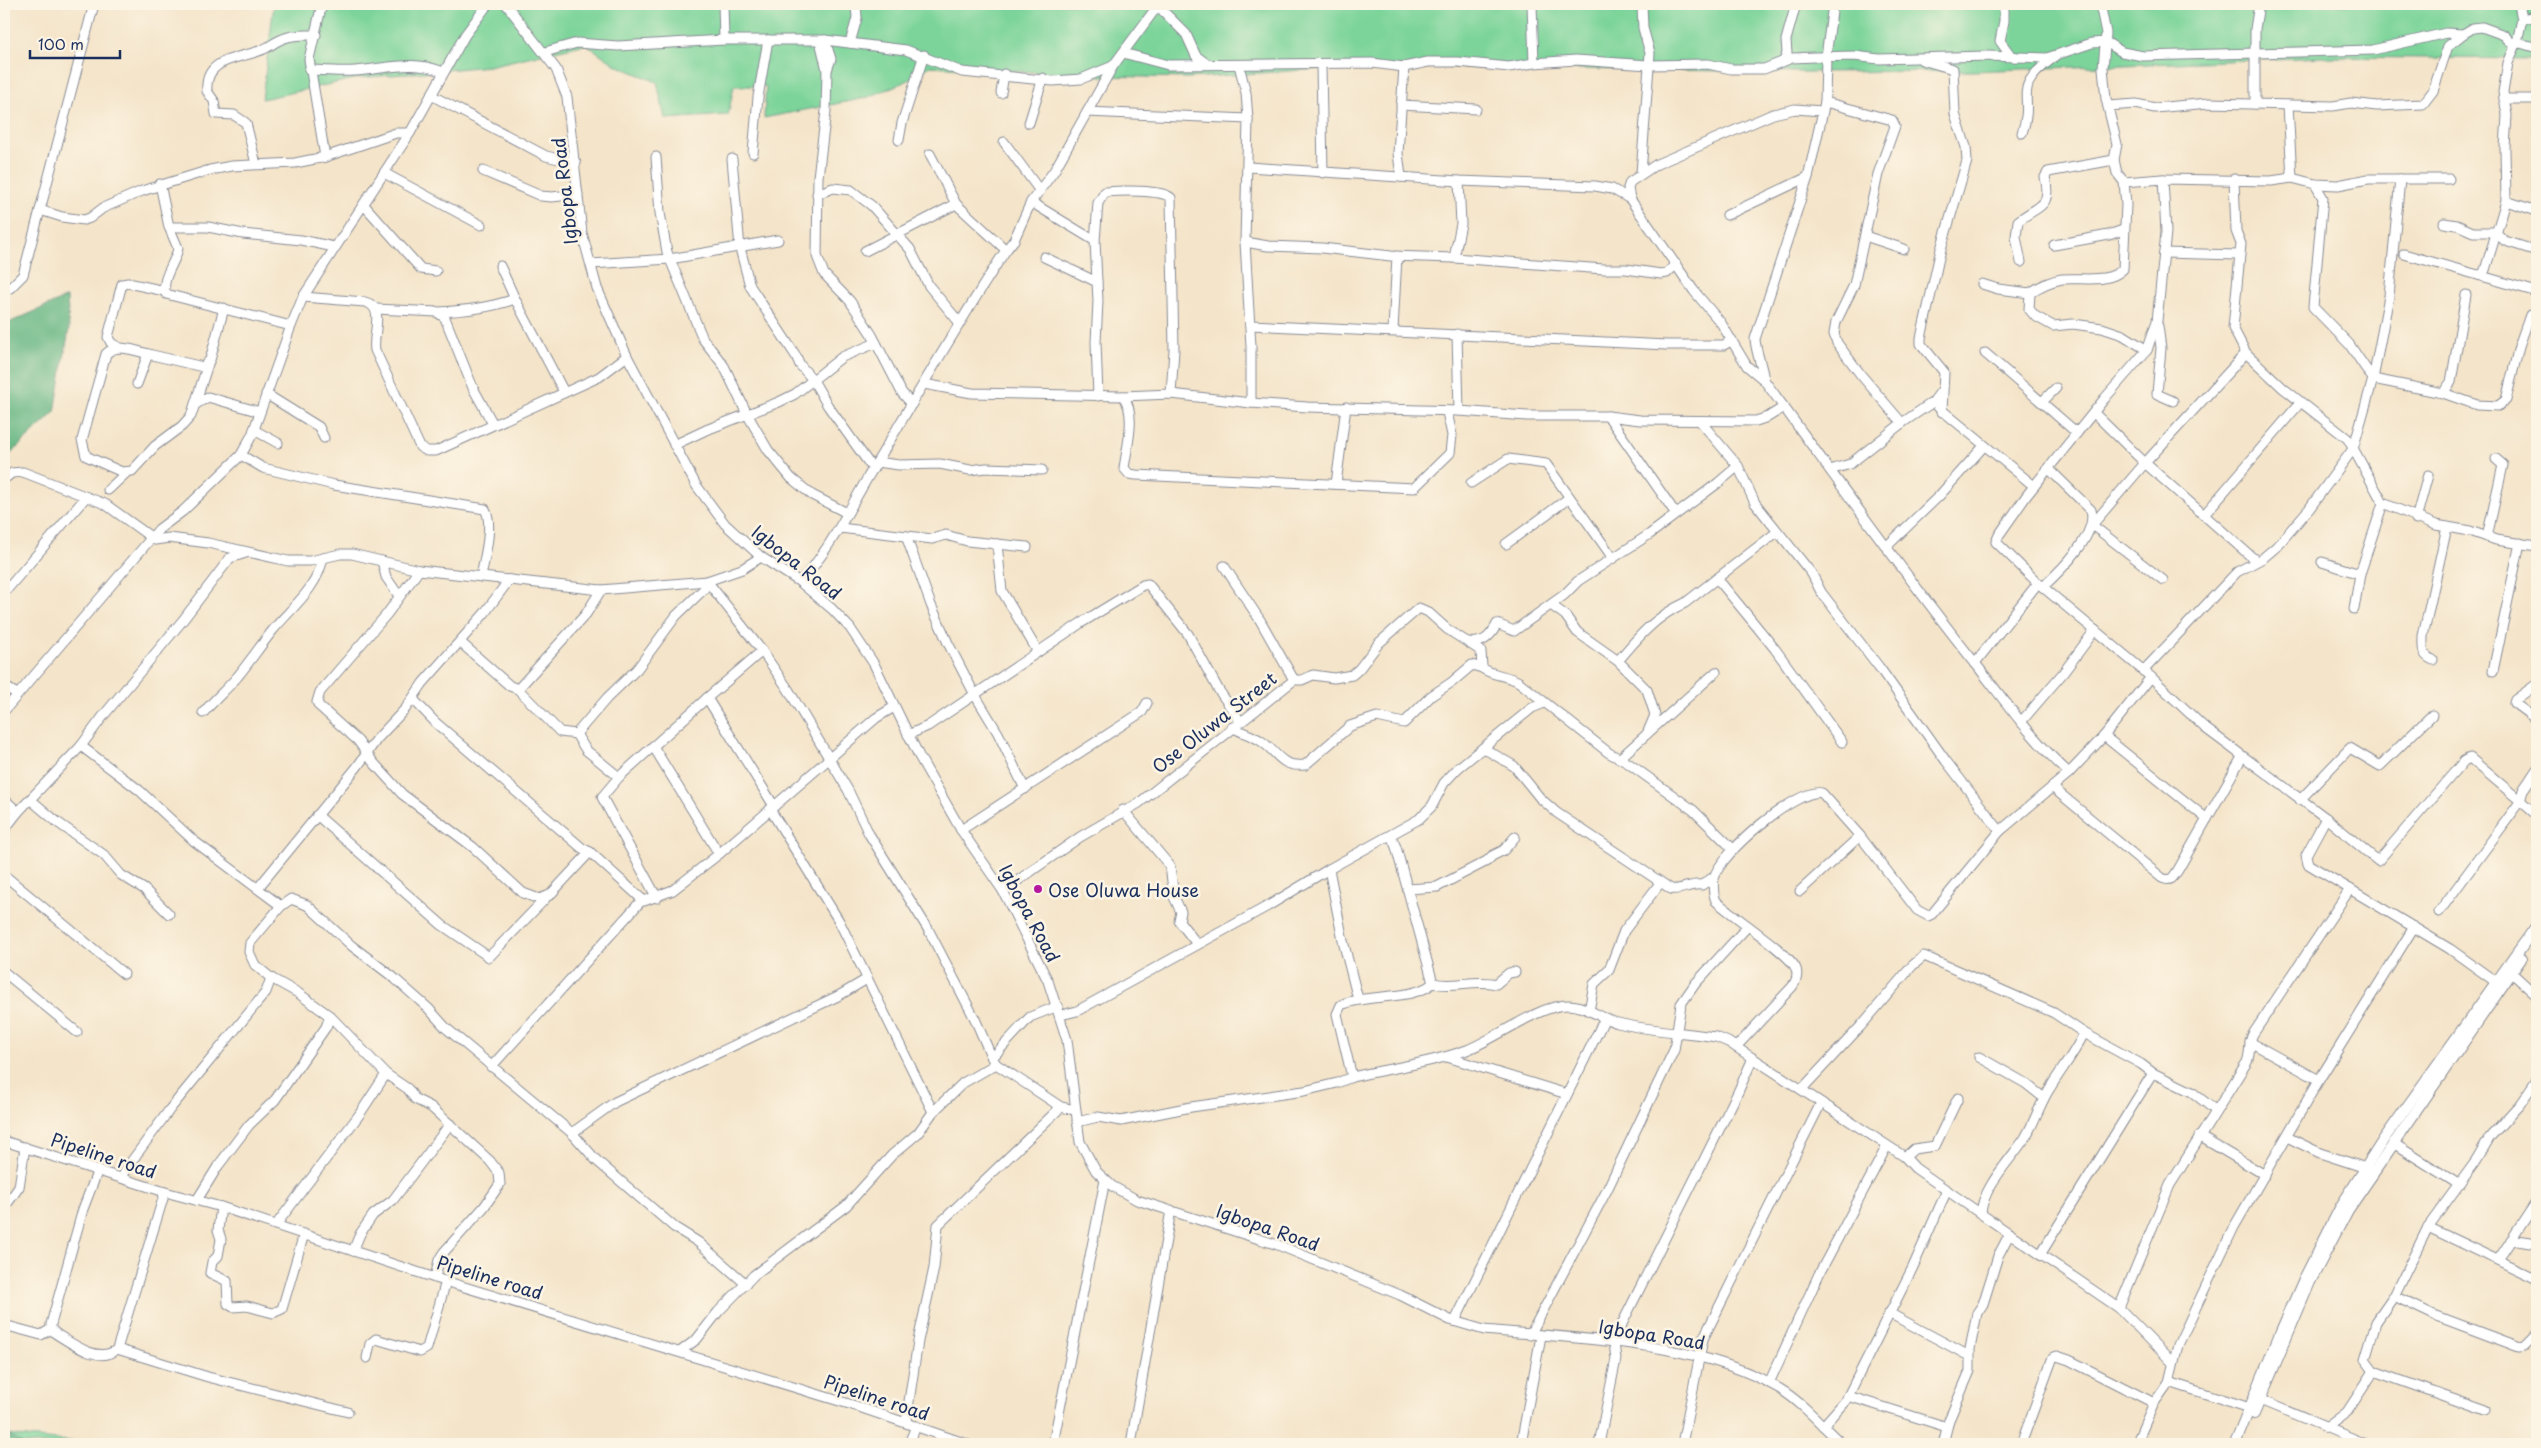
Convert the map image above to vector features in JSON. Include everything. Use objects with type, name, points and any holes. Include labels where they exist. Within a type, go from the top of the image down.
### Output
[{"type":"main road","points":[[2235,1444],[2304,1279],[2341,1206],[2537,925]]},
{"type":"main road","points":[[2243,1444],[2287,1333],[2323,1257],[2348,1210],[2537,935]]},
{"type":"street","points":[[4,290],[10,288],[23,275],[94,4]]},
{"type":"street","points":[[322,4],[316,35],[310,50],[309,70],[325,157]]},
{"type":"street","points":[[4,711],[159,529],[183,511],[241,455],[254,430],[303,297],[334,247],[410,134],[443,72],[473,22],[488,4]]},
{"type":"street","name":"Igbopa Road","points":[[506,4],[545,52],[556,69],[568,97],[582,233],[604,307],[627,356],[674,445],[705,498],[730,528],[761,556],[800,582],[832,609],[854,633],[874,664],[908,735],[961,830],[1003,890],[1048,981],[1067,1040],[1080,1142],[1085,1155],[1096,1171],[1105,1180],[1137,1200],[1287,1249],[1400,1295],[1455,1321],[1484,1330],[1614,1343],[1699,1357],[1730,1366],[1769,1383],[1791,1396],[1842,1444]]},
{"type":"street","points":[[723,4],[724,40]]},
{"type":"street","points":[[827,70],[831,59],[846,43],[857,18],[856,4]]},
{"type":"street","points":[[1532,4],[1534,63]]},
{"type":"street","points":[[1641,173],[1650,53],[1643,28],[1642,4]]},
{"type":"street","points":[[1788,57],[1786,40],[1796,4]]},
{"type":"street","points":[[1764,380],[1762,362],[1756,348],[1756,339],[1808,177],[1825,102],[1826,57],[1833,4]]},
{"type":"street","points":[[1987,56],[2000,41],[2004,22],[2004,4]]},
{"type":"street","points":[[2100,4],[2106,25],[2103,68],[2108,106],[2117,144],[2114,160],[2116,173]]},
{"type":"street","points":[[2255,104],[2254,53],[2259,4]]},
{"type":"street","points":[[2478,275],[2482,275],[2485,270],[2506,201],[2507,115],[2504,99],[2508,63],[2522,18],[2519,4]]},
{"type":"street","points":[[800,582],[816,563],[840,528],[959,322],[1014,240],[1031,202],[1054,171],[1113,66],[1159,5],[1186,34],[1196,56],[1208,64]]},
{"type":"street","points":[[2522,18],[2537,16]]},
{"type":"street","points":[[2108,106],[2136,104],[2155,108],[2209,103],[2288,105],[2423,104],[2432,91],[2448,46],[2463,34],[2482,26],[2504,35],[2515,44],[2537,48]]},
{"type":"street","points":[[2022,133],[2025,124],[2025,89],[2038,69],[2054,57],[2092,43],[2106,42],[2122,52],[2143,56],[2373,50],[2446,33],[2463,34]]},
{"type":"street","points":[[256,164],[246,123],[234,115],[216,114],[214,101],[207,91],[209,76],[217,66],[240,55],[264,50],[285,37],[316,35]]},
{"type":"street","points":[[545,52],[576,43],[618,46],[724,40],[823,41],[897,48],[924,55],[962,72],[1004,74],[1063,81],[1081,79],[1113,66]]},
{"type":"street","points":[[752,153],[758,97],[768,40]]},
{"type":"street","points":[[823,41],[831,59]]},
{"type":"street","points":[[823,41],[827,70],[826,111],[821,141],[817,194],[817,248],[820,265],[824,274],[850,301],[876,343],[902,392],[912,404]]},
{"type":"street","points":[[2000,41],[2011,56],[2019,58]]},
{"type":"street","points":[[1123,53],[1156,63],[1321,65],[1372,63],[1404,67],[1428,62],[1458,62],[1509,67],[1576,60],[1648,65],[1708,64],[1731,69],[1764,69],[1788,57],[2054,57]]},
{"type":"street","points":[[899,140],[902,123],[924,55]]},
{"type":"street","points":[[1915,58],[1953,69]]},
{"type":"street","points":[[1942,412],[1943,390],[1946,379],[1944,372],[1921,344],[1921,338],[1941,249],[1967,161],[1966,147],[1955,114],[1953,69],[1964,58]]},
{"type":"street","points":[[1239,65],[1246,93],[1248,119],[1245,242],[1250,325],[1251,403]]},
{"type":"street","points":[[1321,65],[1323,173]]},
{"type":"street","points":[[309,70],[356,71],[380,66],[404,66],[428,67],[443,72]]},
{"type":"street","points":[[1401,177],[1398,153],[1404,67]]},
{"type":"street","points":[[1001,93],[1004,74]]},
{"type":"street","points":[[1029,123],[1043,78]]},
{"type":"street","points":[[431,95],[546,156],[576,163]]},
{"type":"street","points":[[2504,99],[2537,99]]},
{"type":"street","points":[[1825,102],[1876,114],[1892,120],[1895,126],[1878,174],[1854,285],[1836,322],[1834,334],[1837,343],[1856,368],[1902,423]]},
{"type":"street","points":[[2288,105],[2292,178]]},
{"type":"street","points":[[1401,106],[1476,109]]},
{"type":"street","points":[[1630,199],[1628,188],[1630,182],[1641,173],[1773,114],[1790,109],[1822,111]]},
{"type":"street","points":[[1087,112],[1248,119]]},
{"type":"street","points":[[40,210],[62,217],[84,220],[90,218],[103,208],[160,184],[210,170],[256,164],[295,163],[325,157],[396,133],[410,134]]},
{"type":"street","points":[[1004,142],[1040,191]]},
{"type":"street","points":[[930,154],[956,204],[1006,250]]},
{"type":"street","points":[[656,158],[662,234],[702,339],[724,366],[747,414],[768,450],[798,486],[847,513]]},
{"type":"street","points":[[732,160],[740,248],[752,292],[764,305],[804,372],[813,380],[828,406],[875,466]]},
{"type":"street","points":[[2021,262],[2016,237],[2018,221],[2045,204],[2049,194],[2045,177],[2048,172],[2114,160]]},
{"type":"street","points":[[1982,284],[1998,289],[2030,293],[2042,285],[2063,279],[2113,277],[2123,269],[2126,205],[2124,182],[2116,173],[2095,164]]},
{"type":"street","points":[[1248,167],[1459,181],[1600,186],[1616,191],[1630,199],[1732,340],[1747,366],[1764,380],[1928,605],[2021,722],[2052,758],[2069,773]]},
{"type":"street","points":[[483,171],[541,196],[552,197],[578,194]]},
{"type":"street","points":[[384,173],[481,225]]},
{"type":"street","points":[[1727,215],[1808,177]]},
{"type":"street","points":[[2124,182],[2163,179],[2271,181],[2292,178],[2315,184],[2338,184],[2368,179],[2449,179]]},
{"type":"street","points":[[2163,179],[2166,232],[2157,321],[2147,350],[2034,486],[1998,535],[1996,542],[2040,585],[2151,677],[2205,728],[2326,818],[2378,861],[2464,761],[2470,758],[2537,815]]},
{"type":"street","points":[[2143,671],[2232,577],[2255,560],[2263,558],[2281,541],[2309,509],[2353,449],[2373,379],[2389,296],[2400,179]]},
{"type":"street","points":[[2234,180],[2236,230],[2241,244],[2238,255],[2233,328],[2246,352],[2300,403],[2344,436],[2383,504],[2416,519],[2487,537],[2537,546]]},
{"type":"street","points":[[1454,258],[1460,224],[1459,181]]},
{"type":"street","points":[[160,184],[169,227],[178,252],[169,269],[165,291]]},
{"type":"street","points":[[2315,184],[2323,198],[2313,307],[2349,344],[2373,379],[2443,393],[2477,405],[2498,406],[2506,400],[2519,346],[2530,316],[2537,314]]},
{"type":"street","points":[[817,194],[833,188],[851,190],[872,206],[910,249],[923,276],[941,303],[959,322]]},
{"type":"street","points":[[1098,396],[1095,241],[1098,204],[1105,192],[1154,192],[1166,194],[1170,198],[1174,350],[1171,394]]},
{"type":"street","points":[[2506,201],[2537,211]]},
{"type":"street","points":[[1031,202],[1095,241]]},
{"type":"street","points":[[865,251],[956,204]]},
{"type":"street","points":[[364,205],[421,269],[436,271]]},
{"type":"street","points":[[2444,223],[2457,225],[2473,232],[2495,232],[2505,241],[2537,251]]},
{"type":"street","points":[[169,227],[208,227],[253,236],[301,240],[334,247]]},
{"type":"street","points":[[2054,245],[2109,235],[2124,230]]},
{"type":"street","points":[[1866,236],[1904,249]]},
{"type":"street","points":[[591,264],[670,259],[778,240]]},
{"type":"street","points":[[1245,242],[1273,247],[1305,247],[1397,256],[1454,258],[1604,270],[1626,269],[1660,274],[1667,273],[1676,264]]},
{"type":"street","points":[[2164,253],[2238,255]]},
{"type":"street","points":[[2404,254],[2537,292]]},
{"type":"street","points":[[1393,330],[1397,256]]},
{"type":"street","points":[[1044,257],[1097,282]]},
{"type":"street","points":[[500,266],[515,299],[564,392]]},
{"type":"street","points":[[208,364],[202,368],[120,348],[111,343],[108,337],[122,284],[128,282],[165,291],[170,296],[291,326]]},
{"type":"street","points":[[2030,293],[2028,309],[2044,322],[2053,326],[2074,324],[2112,331],[2147,350]]},
{"type":"street","points":[[2443,393],[2451,382],[2466,295]]},
{"type":"street","points":[[303,297],[365,302],[376,309],[436,312],[466,311],[515,299]]},
{"type":"street","points":[[108,490],[126,473],[132,471],[162,439],[185,423],[196,404],[224,308]]},
{"type":"street","points":[[376,309],[375,350],[420,447],[428,452],[598,377],[627,356]]},
{"type":"street","points":[[436,312],[445,318],[473,388],[492,424]]},
{"type":"street","points":[[2157,321],[2161,348],[2156,394],[2173,401]]},
{"type":"street","points":[[1250,325],[1393,330],[1667,345],[1724,345],[1732,340]]},
{"type":"street","points":[[1458,334],[1459,411]]},
{"type":"street","points":[[674,445],[780,402],[813,380],[842,357],[876,343]]},
{"type":"street","points":[[120,348],[109,351],[103,361],[82,445],[86,456],[126,473]]},
{"type":"street","points":[[2092,525],[2145,463],[2246,352]]},
{"type":"street","points":[[1985,353],[2077,433]]},
{"type":"street","points":[[136,384],[148,354]]},
{"type":"street","points":[[924,384],[972,393],[1098,396],[1171,394],[1251,403],[1459,411],[1527,416],[1608,416],[1640,420],[1756,421],[1784,408]]},
{"type":"street","points":[[202,385],[208,397]]},
{"type":"street","points":[[2042,402],[2056,388]]},
{"type":"street","points":[[1830,470],[1850,464],[1902,423],[1933,402],[1943,390]]},
{"type":"street","points":[[266,394],[319,427],[324,438]]},
{"type":"street","points":[[1123,396],[1129,404],[1130,416],[1124,468],[1129,474],[1414,488],[1450,453],[1452,434],[1447,412]]},
{"type":"street","points":[[196,404],[208,397],[260,412]]},
{"type":"street","points":[[1933,402],[1942,412],[2034,486]]},
{"type":"street","points":[[2204,515],[2300,403]]},
{"type":"street","points":[[1336,484],[1346,407]]},
{"type":"street","points":[[2094,413],[2145,463],[2255,560]]},
{"type":"street","points":[[1608,416],[1676,514]]},
{"type":"street","points":[[1700,421],[1738,466],[1755,503],[1812,574],[1821,592],[1874,659],[1946,761],[2000,831]]},
{"type":"street","points":[[254,430],[278,443]]},
{"type":"street","points":[[1886,547],[1939,496],[1984,446]]},
{"type":"street","points":[[241,455],[263,468],[334,485],[485,509],[488,520],[481,577]]},
{"type":"street","points":[[1471,483],[1508,459],[1546,464],[1613,558]]},
{"type":"street","points":[[2487,537],[2502,477],[2503,466],[2496,459]]},
{"type":"street","points":[[875,466],[940,464],[970,470],[986,468],[1042,470]]},
{"type":"street","points":[[1466,641],[1478,643],[1491,636],[1497,624],[1514,631],[1518,629],[1525,622],[1551,605],[1574,584],[1676,514],[1738,466]]},
{"type":"street","points":[[1975,663],[2040,585],[2078,548],[2090,533],[2092,525],[2091,510],[2050,469]]},
{"type":"street","points":[[4,479],[12,472],[24,472],[105,504],[151,538],[158,540],[169,538],[208,543],[288,561],[352,554],[419,570],[481,577],[504,582],[601,590],[708,581],[742,569],[761,556]]},
{"type":"street","points":[[2416,519],[2428,474]]},
{"type":"street","points":[[4,593],[86,497]]},
{"type":"street","points":[[1506,544],[1569,498]]},
{"type":"street","points":[[2354,609],[2360,574],[2383,504]]},
{"type":"street","points":[[2092,525],[2163,580]]},
{"type":"street","points":[[2433,660],[2426,657],[2423,652],[2423,636],[2447,527]]},
{"type":"street","points":[[840,528],[932,539],[946,535],[967,541],[1027,547]]},
{"type":"street","points":[[159,529],[169,538]]},
{"type":"street","points":[[1618,661],[1644,629],[1716,580],[1777,532]]},
{"type":"street","points":[[906,536],[931,605],[975,695],[998,733],[1026,789]]},
{"type":"street","points":[[2493,672],[2520,543]]},
{"type":"street","points":[[997,544],[1002,591],[1038,652]]},
{"type":"street","points":[[4,830],[18,812],[81,746],[104,715],[183,620],[230,558],[249,552]]},
{"type":"street","points":[[203,712],[233,682],[266,638],[309,590],[318,576],[323,558]]},
{"type":"street","points":[[382,562],[386,576],[399,596]]},
{"type":"street","points":[[2322,562],[2360,574]]},
{"type":"street","points":[[1224,566],[1264,625],[1294,680]]},
{"type":"street","points":[[419,570],[318,697],[319,706],[358,741],[366,754],[402,794],[473,847],[515,888],[531,897],[544,899]]},
{"type":"street","points":[[1716,580],[1736,601],[1775,649],[1842,742]]},
{"type":"street","points":[[708,581],[762,651],[788,689],[848,790],[869,834],[928,929],[994,1061],[1061,1107],[1075,1110]]},
{"type":"street","points":[[576,734],[607,698],[637,669],[676,616],[704,589],[708,581]]},
{"type":"street","points":[[258,888],[413,699],[424,683],[460,642],[504,582]]},
{"type":"street","points":[[908,735],[928,726],[1096,613],[1143,585],[1148,584],[1188,634],[1218,689],[1240,721]]},
{"type":"street","points":[[518,689],[586,614],[601,590]]},
{"type":"street","points":[[1551,605],[1565,615],[1577,632],[1618,661],[1648,690],[1655,715],[1647,734]]},
{"type":"street","name":"Ose Oluwa Street","points":[[1003,890],[1123,810],[1139,803],[1232,727],[1294,680],[1302,680],[1313,675],[1334,678],[1352,675],[1379,643],[1419,608],[1428,612],[1447,629],[1466,641]]},
{"type":"street","points":[[2021,722],[2095,630]]},
{"type":"street","points":[[1466,641],[1482,651],[1482,668]]},
{"type":"street","points":[[460,642],[510,686],[518,689],[560,732],[576,734]]},
{"type":"street","points":[[657,898],[602,797],[619,777],[762,651]]},
{"type":"street","points":[[1232,727],[1262,741],[1272,752],[1291,765],[1305,765],[1350,726],[1378,717],[1404,723],[1431,696],[1472,666],[1482,668],[1488,672],[1510,677],[1609,753],[1693,810],[1733,849]]},
{"type":"street","points":[[1619,759],[1716,672]]},
{"type":"street","points":[[1483,748],[1514,766],[1540,798],[1557,813],[1636,864],[1660,883],[1676,890],[1706,883],[1714,876],[1733,849],[1760,822],[1791,804],[1818,792],[1822,793],[1860,836],[1917,910],[1928,916],[1932,914],[2000,831],[2069,773],[2104,736],[2151,677]]},
{"type":"street","points":[[2537,684],[2515,700],[2514,703],[2537,720]]},
{"type":"street","points":[[4,686],[17,694]]},
{"type":"street","points":[[707,698],[839,921],[933,1112]]},
{"type":"street","points":[[413,699],[436,722],[582,848],[590,852],[642,900]]},
{"type":"street","points":[[961,830],[1142,712],[1147,703]]},
{"type":"street","points":[[681,1351],[697,1339],[718,1312],[760,1271],[846,1206],[892,1156],[918,1133],[933,1112],[963,1083],[994,1061],[1030,1017],[1087,1006],[1391,836],[1426,812],[1444,784],[1458,768],[1532,708],[1544,703]]},
{"type":"street","points":[[491,1067],[642,900],[657,898],[673,890],[719,854],[876,718],[894,707]]},
{"type":"street","points":[[2300,800],[2350,748],[2380,766],[2432,715]]},
{"type":"street","points":[[576,734],[586,750],[619,777]]},
{"type":"street","points":[[2104,736],[2207,819]]},
{"type":"street","points":[[81,746],[138,790],[194,841],[241,878],[258,888],[281,906]]},
{"type":"street","points":[[653,746],[719,854]]},
{"type":"street","points":[[2052,787],[2162,878],[2167,880],[2172,878],[2178,870],[2242,757]]},
{"type":"street","points":[[2439,912],[2520,802],[2523,790],[2537,769]]},
{"type":"street","points":[[4,798],[18,812]]},
{"type":"street","points":[[31,800],[57,822],[104,855],[121,876],[144,889],[169,914]]},
{"type":"street","points":[[1123,810],[1170,866],[1174,897],[1181,912],[1179,921],[1197,944]]},
{"type":"street","points":[[317,815],[442,925],[489,957],[590,852]]},
{"type":"street","points":[[2326,818],[2305,858],[2308,864],[2414,927],[2496,982]]},
{"type":"street","points":[[1391,836],[1408,889],[1410,904],[1433,983]]},
{"type":"street","points":[[1800,891],[1860,836]]},
{"type":"street","points":[[1408,889],[1437,887],[1487,862],[1492,856],[1504,850],[1515,837]]},
{"type":"street","points":[[1329,869],[1343,941],[1358,999]]},
{"type":"street","points":[[4,875],[124,974]]},
{"type":"street","points":[[1714,876],[1716,900],[1747,927],[1778,949],[1796,968],[1797,975],[1792,987],[1736,1047]]},
{"type":"street","points":[[1589,1011],[1594,984],[1609,970],[1624,931],[1660,883]]},
{"type":"street","points":[[2119,1308],[2159,1206],[2199,1136],[2247,1062],[2251,1054],[2250,1042],[2350,889]]},
{"type":"street","points":[[435,1278],[439,1260],[444,1252],[484,1207],[500,1184],[499,1173],[490,1161],[431,1107],[415,1099],[408,1089],[386,1074],[330,1016],[298,993],[271,978],[255,965],[249,947],[281,906],[291,899],[307,905],[352,946],[418,998],[446,1028],[572,1133],[596,1160],[674,1227],[698,1242],[746,1284]]},
{"type":"street","points":[[1530,1334],[1610,1183],[1674,1050],[1681,1004],[1695,984],[1747,927]]},
{"type":"street","points":[[2136,1444],[2154,1402],[2169,1382],[2172,1362],[2178,1344],[2234,1227],[2319,1080],[2414,927]]},
{"type":"street","points":[[1802,1089],[1860,1027],[1912,966],[1924,956],[2048,1010],[2084,1033],[2141,1064],[2153,1073],[2186,1089],[2215,1110]]},
{"type":"street","points":[[4,972],[77,1032]]},
{"type":"street","points":[[1352,1077],[1337,1014],[1341,1005],[1358,999],[1395,996],[1424,989],[1433,983],[1452,986],[1468,982],[1496,984],[1509,973],[1514,972]]},
{"type":"street","points":[[2512,973],[2537,996]]},
{"type":"street","points":[[122,1178],[128,1166],[170,1109],[266,992],[271,978]]},
{"type":"street","points":[[572,1133],[615,1102],[840,995],[868,979]]},
{"type":"street","points":[[1077,1122],[1098,1117],[1121,1121],[1191,1107],[1304,1091],[1352,1077],[1447,1056],[1482,1044],[1504,1030],[1560,1006],[1574,1006],[1636,1027],[1677,1031],[1716,1038],[1736,1047],[1905,1157],[1915,1168],[2119,1308],[2172,1362]]},
{"type":"street","points":[[197,1200],[218,1166],[249,1125],[280,1094],[326,1027],[330,1016]]},
{"type":"street","points":[[1455,1321],[1605,1018]]},
{"type":"street","points":[[1981,1214],[1983,1202],[2006,1162],[2030,1130],[2044,1098],[2073,1056],[2084,1033]]},
{"type":"street","points":[[2250,1042],[2319,1080]]},
{"type":"street","points":[[1447,1056],[1567,1094]]},
{"type":"street","points":[[1979,1057],[2025,1083],[2044,1098]]},
{"type":"street","points":[[1600,1444],[1616,1359],[1614,1343],[1753,1058]]},
{"type":"street","points":[[2040,1254],[2153,1073]]},
{"type":"street","points":[[276,1225],[359,1115],[386,1074]]},
{"type":"street","points":[[2486,1410],[2382,1372],[2374,1372],[2366,1363],[2365,1354],[2376,1322],[2394,1296],[2428,1227],[2476,1161],[2490,1137],[2520,1104],[2537,1079]]},
{"type":"street","points":[[1905,1157],[1914,1149],[1935,1146],[1958,1098]]},
{"type":"street","points":[[1682,1444],[1703,1339],[1821,1103]]},
{"type":"street","points":[[906,1422],[918,1341],[934,1268],[938,1225],[1061,1107]]},
{"type":"street","points":[[353,1251],[360,1234],[373,1215],[393,1200],[450,1124]]},
{"type":"street","points":[[2199,1136],[2265,1175]]},
{"type":"street","points":[[2287,1137],[2320,1153],[2366,1168]]},
{"type":"street","name":"Pipeline road","points":[[4,1140],[165,1192],[221,1207],[435,1278],[681,1351],[906,1422],[967,1444]]},
{"type":"street","points":[[2392,1144],[2458,1184]]},
{"type":"street","points":[[1769,1383],[1819,1274],[1887,1146]]},
{"type":"street","points":[[4,1208],[19,1187],[25,1147]]},
{"type":"street","points":[[98,1170],[83,1209],[51,1324],[52,1329],[63,1338],[99,1355],[112,1354],[117,1350],[165,1192]]},
{"type":"street","points":[[1053,1444],[1105,1180]]},
{"type":"street","points":[[1823,1426],[1848,1396],[1947,1190]]},
{"type":"street","points":[[2498,1260],[2537,1201]]},
{"type":"street","points":[[221,1207],[218,1230],[221,1238],[218,1256],[212,1262],[210,1273],[227,1281],[228,1304],[232,1307],[247,1306],[273,1312],[282,1309],[304,1234]]},
{"type":"street","points":[[1131,1444],[1171,1210]]},
{"type":"street","points":[[2428,1227],[2537,1279]]},
{"type":"street","points":[[1943,1444],[1947,1427],[1970,1371],[1969,1356],[1977,1314],[1983,1304],[1998,1256],[2010,1233]]},
{"type":"street","points":[[2510,1240],[2537,1244]]},
{"type":"street","points":[[367,1358],[370,1344],[376,1340],[420,1352],[427,1348],[446,1281]]},
{"type":"street","points":[[2394,1296],[2434,1315],[2519,1346],[2528,1343],[2537,1333]]},
{"type":"street","points":[[1889,1314],[1969,1356]]},
{"type":"street","points":[[4,1326],[41,1335],[52,1329]]},
{"type":"street","points":[[1521,1444],[1541,1336]]},
{"type":"street","points":[[697,1339],[700,1358]]},
{"type":"street","points":[[117,1350],[208,1377],[348,1412]]},
{"type":"street","points":[[2021,1444],[2054,1357],[2057,1356],[2069,1360],[2154,1402]]},
{"type":"street","points":[[2326,1428],[2347,1412],[2374,1372]]},
{"type":"street","points":[[2169,1382],[2250,1408]]},
{"type":"street","points":[[1848,1396],[1947,1427]]},
{"type":"street","points":[[2260,1400],[2366,1444]]},
{"type":"street","points":[[909,1444],[916,1426]]},
{"type":"green space","points":[[274,4],[2537,4],[2537,59],[2324,57],[1973,71],[1804,72],[1360,66],[1189,78],[1102,76],[930,66],[909,80],[866,98],[764,118],[766,86],[734,86],[728,115],[665,119],[657,82],[616,65],[586,44],[489,66],[359,78],[262,99]]},
{"type":"green space","points":[[67,297],[69,329],[55,412],[4,460],[4,325]]},
{"type":"green space","points":[[4,1432],[22,1444],[4,1444]]},
{"type":"green space","points":[[7,1435],[97,1444],[22,1444]]},
{"type":"place","name":"Ose Oluwa House","points":[[1038,889]]}]
